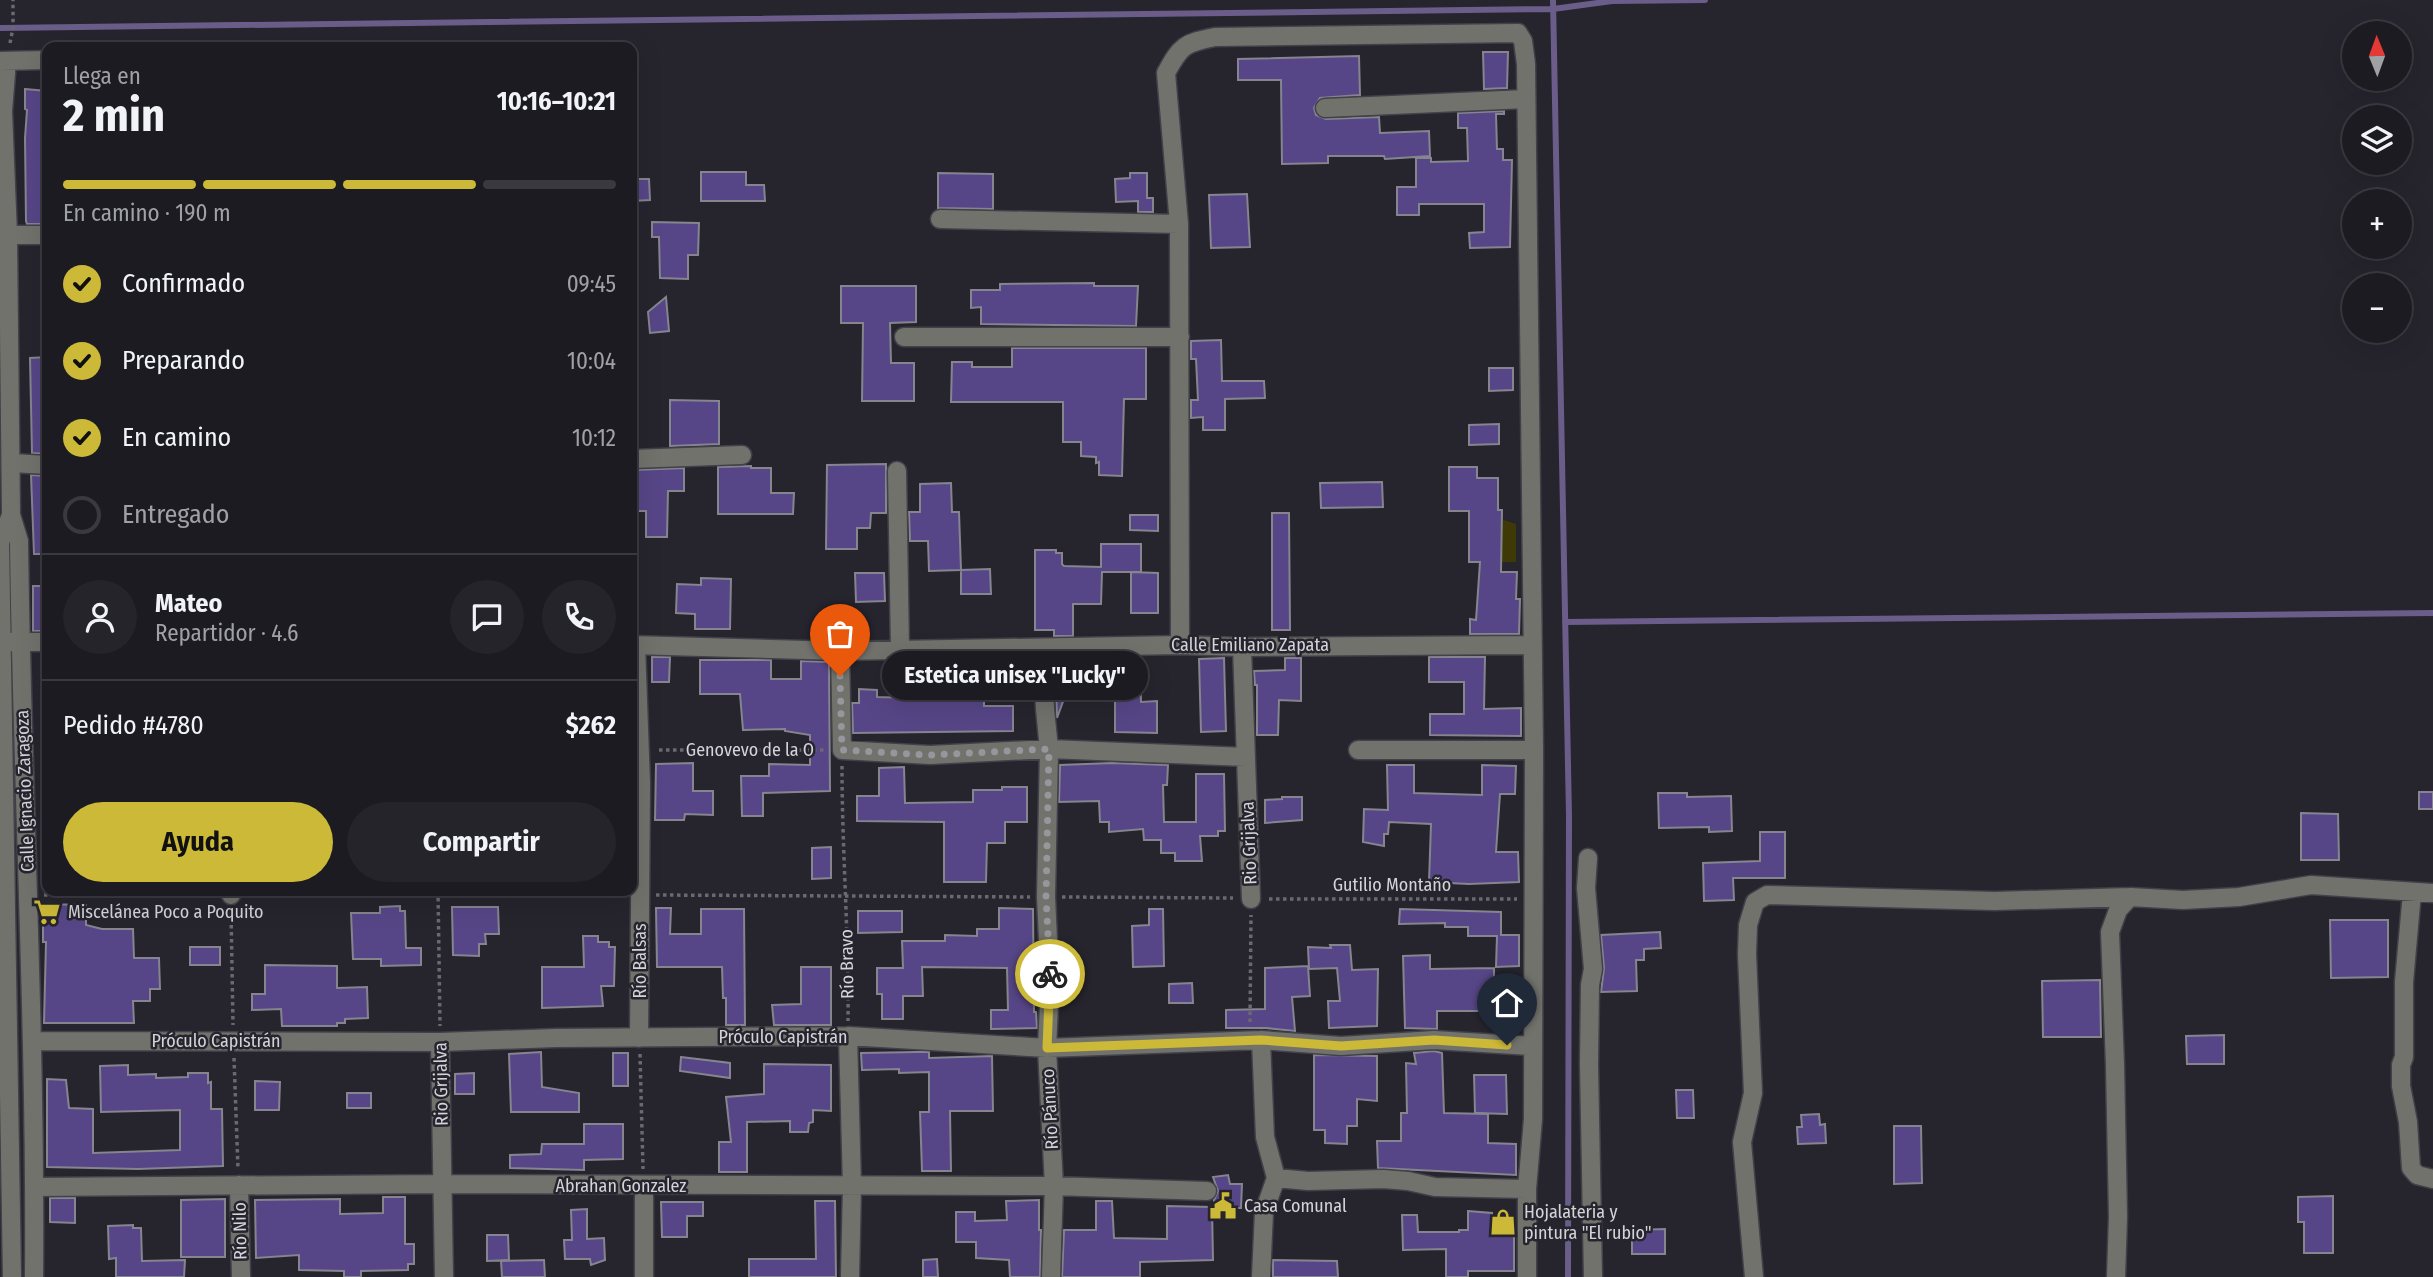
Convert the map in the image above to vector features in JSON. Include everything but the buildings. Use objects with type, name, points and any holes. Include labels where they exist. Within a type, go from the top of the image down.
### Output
[{"type":"street","points":[[1180,645],[1179,224],[1166,73],[1174,58],[1188,43],[1215,37],[1518,33],[1523,41],[1526,99],[1534,750],[1533,1119],[1527,1189],[1527,1277]]},
{"type":"street","points":[[3,61],[42,60]]},
{"type":"street","name":"Calle Ignacio Zaragoza","points":[[3,61],[1,111],[7,452],[11,515],[19,541],[33,1041],[34,1277]]},
{"type":"street","points":[[1325,108],[1526,99]]},
{"type":"street","points":[[940,219],[1179,224]]},
{"type":"street","points":[[4,235],[42,235]]},
{"type":"street","points":[[904,337],[1180,337]]},
{"type":"street","points":[[7,452],[42,463]]},
{"type":"street","points":[[637,459],[742,455]]},
{"type":"street","points":[[897,471],[900,649]]},
{"type":"street","name":"Calle Ignacio Zaragoza","points":[[11,515],[1,542],[1,643],[12,1277]]},
{"type":"street","points":[[1,643],[42,642]]},
{"type":"street","name":"Calle Emiliano Zapata","points":[[637,645],[840,651],[1180,645],[1532,645]]},
{"type":"street","name":"Rio Grijalva","points":[[1242,647],[1251,899]]},
{"type":"street","name":"Río Pánuco","points":[[1042,648],[1049,749],[1046,897],[1050,983],[1047,1048],[1054,1186],[1051,1277]]},
{"type":"street","points":[[840,651],[842,750],[930,755],[1049,749],[1246,757]]},
{"type":"street","points":[[1358,750],[1534,750]]},
{"type":"street","name":"Río Balsas","points":[[637,761],[641,784],[639,1038]]},
{"type":"street","points":[[1588,858],[1586,888],[1593,969],[1590,985],[1589,1051],[1592,1277]]},
{"type":"street","points":[[1754,1277],[1742,1142],[1753,1093],[1747,954],[1748,925],[1755,902],[1767,895],[1995,901],[2130,897],[2194,900],[2239,897],[2311,885],[2433,893]]},
{"type":"street","points":[[2413,893],[2404,982],[2404,1056],[2401,1086],[2408,1122],[2411,1168],[2417,1175],[2433,1179]]},
{"type":"street","points":[[2116,1277],[2117,1161],[2110,932],[2118,910],[2130,897]]},
{"type":"street","points":[[848,1036],[852,1186],[850,1277]]},
{"type":"street","name":"Próculo Capistrán","points":[[33,1041],[440,1042],[556,1038],[848,1036],[1047,1048],[1255,1040],[1341,1046],[1434,1040],[1532,1046]]},
{"type":"street","points":[[1255,1040],[1265,1137],[1276,1178],[1264,1212],[1261,1277]]},
{"type":"street","name":"Rio Grijalva","points":[[440,1042],[444,1277]]},
{"type":"street","points":[[1276,1178],[1308,1181],[1383,1179],[1435,1187],[1527,1189]]},
{"type":"street","name":"Abrahan Gonzalez","points":[[34,1187],[442,1184],[1054,1186],[1207,1191]]},
{"type":"street","name":"Río Nilo","points":[[239,1185],[241,1277]]},
{"type":"street","points":[[643,1186],[644,1277]]},
{"type":"path","points":[[3,61],[13,28],[13,0]]},
{"type":"path","name":"Genovevo de la O","points":[[637,750],[842,750]]},
{"type":"path","name":"Río Bravo","points":[[842,750],[842,824],[849,966],[848,1036]]},
{"type":"path","name":"Rio Grijalva","points":[[438,896],[440,1042]]},
{"type":"path","name":"Gutilio Montaño","points":[[1251,899],[1533,899]]},
{"type":"path","name":"Rio Grijalva","points":[[1251,899],[1255,1040]]},
{"type":"path","points":[[639,1038],[643,1186]]},
{"type":"shaded area","points":[[1504,520],[1516,524],[1516,562],[1501,562]]},
{"type":"waterway","points":[[1553,0],[1569,816],[1568,1277]]},
{"type":"waterway","points":[[0,28],[1553,9],[1612,1],[1705,0]]},
{"type":"waterway","points":[[1565,622],[2433,613]]},
{"type":"way so far","points":[[840,676],[842,750],[930,755],[1049,749],[1046,897],[1050,974]]},
{"type":"place","name":"Estetica unisex \"Lucky\"","points":[[840,676]]},
{"type":"place","name":"Miscelánea Poco a Poquito","points":[[47,912]]},
{"type":"place","name":"Casa Comunal","points":[[1223,1206]]},
{"type":"place","name":"Hojalateria y pintura \"El rubio\"","points":[[1503,1222]]},
{"type":"route","points":[[1050,974],[1047,1048],[1261,1040],[1341,1046],[1434,1040],[1507,1045]]}]
